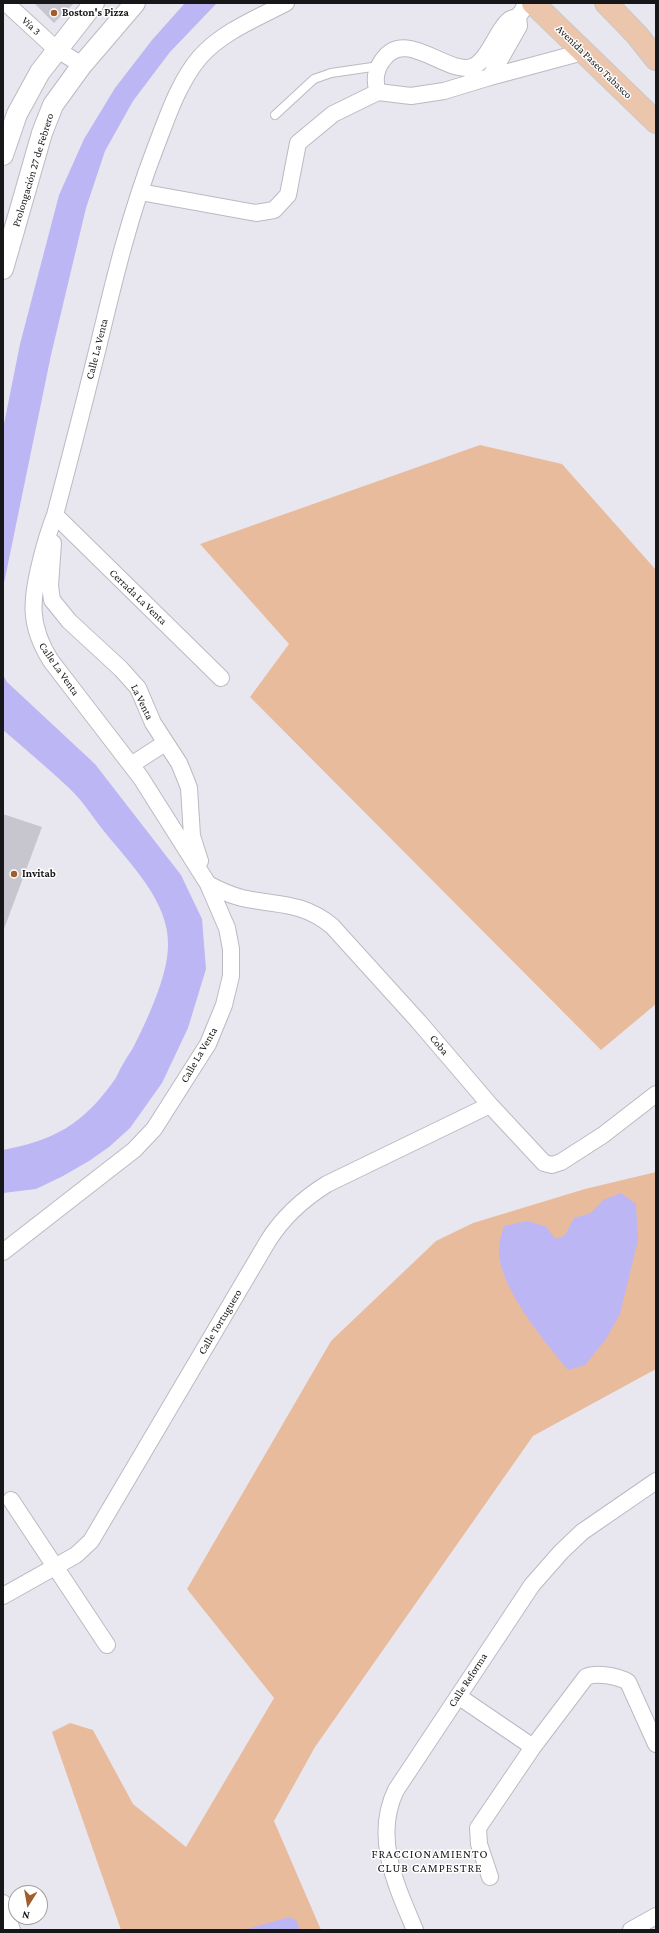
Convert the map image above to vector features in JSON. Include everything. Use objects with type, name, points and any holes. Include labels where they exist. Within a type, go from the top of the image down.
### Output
[{"type":"main road","points":[[606,3],[637,35],[656,58]]},
{"type":"main road","name":"Avenida Paseo Tabasco","points":[[525,10],[583,52],[656,122]]},
{"type":"street","name":"Vía 3","points":[[6,3],[56,49],[82,65]]},
{"type":"street","points":[[3,155],[25,99],[40,72],[56,49],[94,3]]},
{"type":"street","name":"Prolongación 27 de Febrero","points":[[3,269],[47,119],[61,92],[135,3]]},
{"type":"street","name":"Calle La Venta","points":[[3,1252],[134,1150],[154,1129],[208,1044],[224,1005],[231,966],[231,949],[227,928],[208,884],[131,765],[51,661],[38,637],[33,614],[33,591],[55,515],[118,262],[140,192],[177,96],[196,63],[224,36],[286,3]]},
{"type":"street","points":[[490,77],[519,26],[527,3]]},
{"type":"street","points":[[378,92],[375,81],[379,66],[385,57],[400,48],[421,51],[463,68],[474,66],[482,59],[508,20],[525,10]]},
{"type":"street","points":[[140,192],[256,213],[274,210],[288,195],[298,144],[333,114],[378,92],[411,96],[444,91],[583,52]]},
{"type":"street","name":"Cerrada La Venta","points":[[55,515],[221,678]]},
{"type":"street","name":"La Venta","points":[[55,515],[50,586],[52,600],[69,621],[134,682],[153,723],[179,763],[189,788],[192,836],[199,860],[209,875],[208,884]]},
{"type":"street","points":[[131,765],[165,743]]},
{"type":"street","name":"Coba","points":[[208,884],[224,892],[243,898],[295,905],[321,917],[332,926],[419,1022],[490,1105],[544,1163],[552,1165],[561,1162],[603,1135],[656,1094]]},
{"type":"street","name":"Calle Tortuguero","points":[[3,1596],[55,1567],[85,1548],[97,1532],[209,1340],[268,1241],[284,1218],[327,1184],[490,1105]]},
{"type":"street","name":"Calle Reforma","points":[[415,1930],[395,1883],[385,1833],[388,1810],[396,1790],[532,1585],[556,1557],[588,1528],[656,1481]]},
{"type":"street","points":[[11,1500],[106,1644]]},
{"type":"street","points":[[490,1877],[479,1844],[478,1828],[533,1747],[580,1682],[591,1675],[623,1679],[628,1682],[656,1744]]},
{"type":"street","points":[[458,1696],[533,1747]]},
{"type":"street","points":[[3,1903],[12,1930]]},
{"type":"street","points":[[630,1930],[656,1916]]},
{"type":"lane","points":[[275,115],[314,79],[330,72],[379,66]]},
{"type":"shaded area","points":[[185,3],[217,3],[170,52],[133,101],[105,151],[86,208],[51,355],[3,588],[3,429],[20,344],[59,195],[84,139],[115,88],[152,40]]},
{"type":"shaded area","points":[[480,445],[562,464],[656,570],[656,1004],[601,1050],[250,697],[289,644],[200,544]]},
{"type":"shaded area","points":[[3,675],[7,682],[95,764],[181,875],[202,919],[206,969],[188,1028],[162,1083],[130,1128],[109,1147],[63,1176],[36,1189],[3,1193],[3,1150],[37,1141],[66,1128],[90,1109],[114,1080],[134,1046],[151,1010],[164,971],[168,947],[167,930],[162,914],[155,898],[136,869],[74,793],[3,730]]},
{"type":"shaded area","points":[[656,1172],[656,1369],[533,1436],[315,1747],[274,1821],[321,1930],[121,1930],[52,1732],[70,1723],[93,1730],[133,1804],[186,1847],[274,1698],[187,1589],[331,1341],[436,1241],[473,1223],[585,1189]]},
{"type":"shaded area","points":[[621,1193],[636,1204],[638,1240],[620,1314],[606,1339],[585,1365],[568,1370],[535,1329],[513,1295],[505,1278],[500,1262],[499,1247],[504,1226],[527,1221],[545,1226],[556,1239],[565,1235],[574,1218],[591,1213],[603,1200]]},
{"type":"shaded area","points":[[289,1917],[296,1920],[300,1930],[244,1930]]},
{"type":"building","name":"Boston's Pizza","points":[[34,3],[74,3],[54,23]]},
{"type":"building","name":"Invitab","points":[[3,814],[42,827],[4,929],[3,929]]},
{"type":"place","name":"Boston's Pizza","points":[[54,13]]},
{"type":"place","name":"Invitab","points":[[14,874]]},
{"type":"district","name":"FRACCIONAMIENTO CLUB CAMPESTRE","points":[[430,1861]]}]
